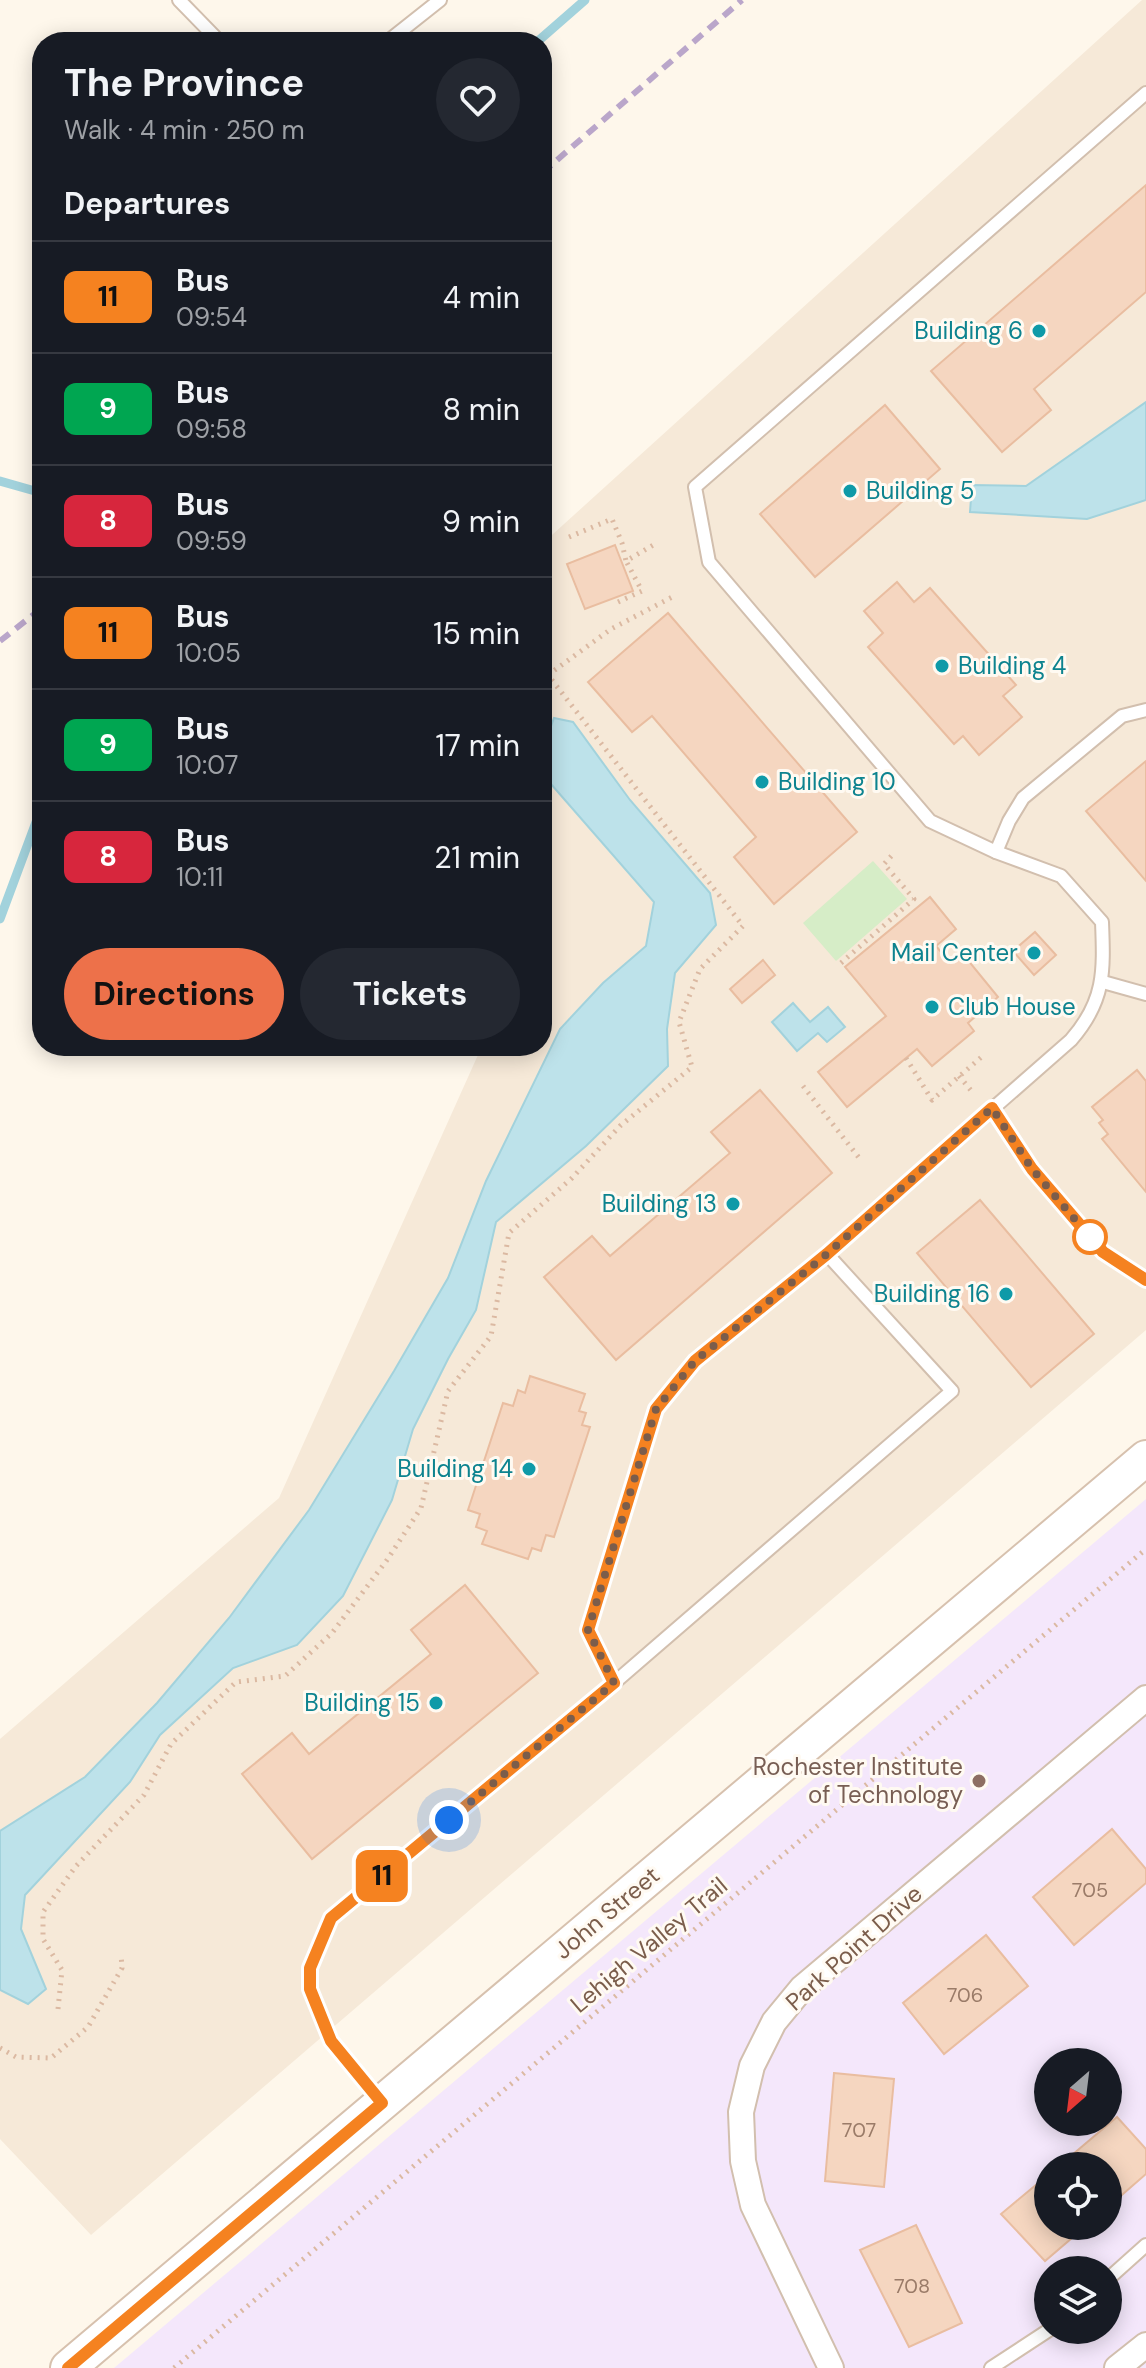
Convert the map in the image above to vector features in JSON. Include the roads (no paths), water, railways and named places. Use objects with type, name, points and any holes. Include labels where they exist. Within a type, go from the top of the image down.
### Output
[{"type":"street","name":"John Street","points":[[68,2368],[1146,1458]]},
{"type":"street","name":"Park Point Drive","points":[[831,2368],[753,2205],[743,2161],[741,2112],[752,2066],[774,2022],[802,1988],[1146,1698]]},
{"type":"street","points":[[1117,2368],[1146,2345]]},
{"type":"lane","points":[[179,0],[210,32]]},
{"type":"lane","points":[[400,32],[440,0]]},
{"type":"lane","points":[[614,1683],[588,1630],[656,1409],[695,1361],[827,1254],[1071,1040],[1098,1001],[1103,982],[1102,922],[1061,876],[996,852],[930,821],[709,562],[695,487],[1146,93]]},
{"type":"lane","points":[[996,852],[1023,798],[1122,716],[1146,710]]},
{"type":"lane","points":[[1103,982],[1146,994]]},
{"type":"lane","points":[[992,1108],[1032,1169],[1103,1252],[1146,1280]]},
{"type":"lane","points":[[382,2103],[331,2041],[310,1989],[310,1968],[331,1918],[614,1683],[952,1391],[827,1254]]},
{"type":"lane","points":[[1122,2266],[1146,2245]]},
{"type":"lane","points":[[991,2368],[1034,2340]]},
{"type":"water","points":[[1146,402],[1146,500],[1087,519],[970,512],[972,485],[1026,486]]},
{"type":"water","points":[[554,718],[573,722],[630,800],[710,893],[716,925],[675,973],[667,1029],[668,1066],[586,1146],[496,1222],[476,1310],[413,1429],[392,1500],[343,1596],[297,1645],[233,1668],[160,1735],[130,1782],[25,1895],[21,1929],[46,1989],[28,2004],[0,1990],[0,1831],[85,1777],[157,1703],[229,1618],[309,1510],[448,1278],[486,1181],[547,1056],[552,1056],[552,1045],[560,1029],[603,983],[646,946],[654,902],[552,785]]},
{"type":"water","points":[[793,1003],[810,1022],[828,1007],[845,1027],[827,1042],[818,1033],[797,1051],[772,1022]]},
{"type":"waterway","points":[[548,32],[585,0]]},
{"type":"waterway","points":[[0,481],[32,490]]},
{"type":"waterway","points":[[0,919],[32,833]]},
{"type":"railway","points":[[552,164],[742,0]]},
{"type":"railway","points":[[0,641],[32,616]]},
{"type":"place","name":"Building 6","points":[[1039,331]]},
{"type":"place","name":"Building 5","points":[[850,491]]},
{"type":"place","name":"Building 4","points":[[942,666]]},
{"type":"place","name":"Building 10","points":[[762,782]]},
{"type":"place","name":"Mail Center","points":[[1034,953]]},
{"type":"place","name":"Club House","points":[[932,1007]]},
{"type":"place","name":"Building 13","points":[[733,1204]]},
{"type":"place","name":"Building 16","points":[[1006,1294]]},
{"type":"place","name":"Building 14","points":[[529,1469]]},
{"type":"place","name":"Building 15","points":[[436,1703]]},
{"type":"place","name":"Rochester Institute of Technology","points":[[979,1781]]}]
